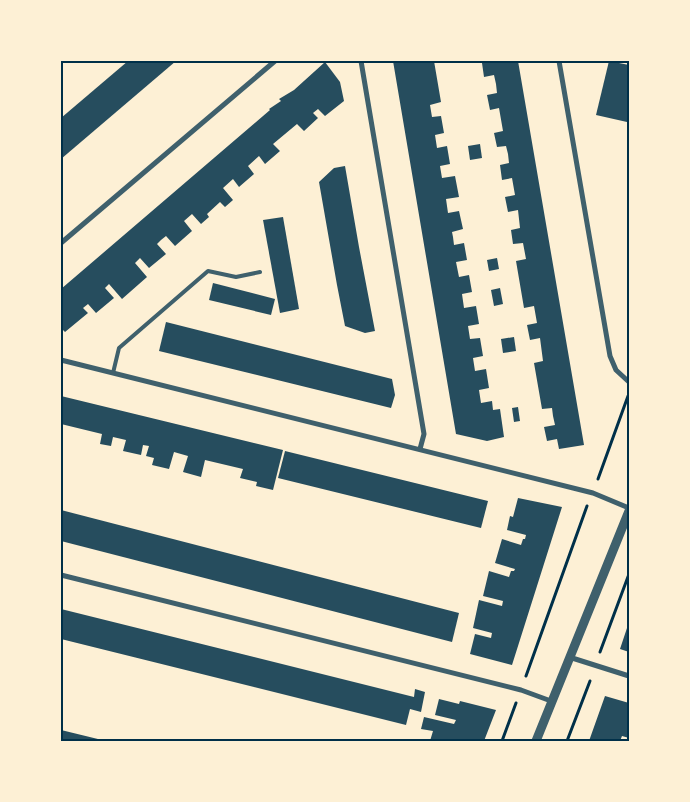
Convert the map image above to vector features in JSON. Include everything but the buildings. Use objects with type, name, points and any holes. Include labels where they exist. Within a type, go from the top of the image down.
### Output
[{"type":"street","points":[[61,244],[275,61]]},
{"type":"street","points":[[361,61],[424,434],[420,449]]},
{"type":"street","points":[[559,61],[610,356],[616,370],[629,382]]},
{"type":"street","points":[[61,360],[593,493],[629,509],[536,741]]},
{"type":"street","points":[[61,575],[521,690],[551,701]]},
{"type":"street","points":[[569,657],[629,676]]},
{"type":"lane","points":[[113,373],[119,348],[208,271],[236,277],[260,272]]},
{"type":"path","points":[[502,741],[629,393]]},
{"type":"path","points":[[600,652],[629,574]]},
{"type":"path","points":[[567,741],[590,681]]}]
